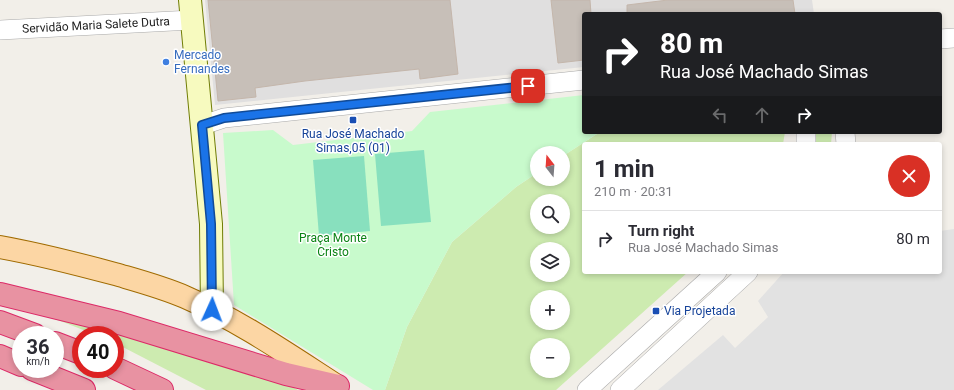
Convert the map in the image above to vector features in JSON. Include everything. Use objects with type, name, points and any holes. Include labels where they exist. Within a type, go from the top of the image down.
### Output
[{"type":"highway","points":[[0,294],[119,323],[278,371],[341,388]]},
{"type":"highway","points":[[0,322],[12,326]]},
{"type":"highway","points":[[0,356],[12,361]]},
{"type":"highway","points":[[124,372],[162,390]]},
{"type":"highway","points":[[54,378],[84,390]]},
{"type":"main road","points":[[0,247],[95,269],[160,287],[212,310],[265,340],[341,388]]},
{"type":"street","name":"Servidão Maria Salete Dutra","points":[[0,30],[191,10]]},
{"type":"street","points":[[191,10],[211,224],[212,310]]},
{"type":"street","points":[[942,39],[954,38]]},
{"type":"street","points":[[202,125],[224,118],[582,80]]},
{"type":"street","points":[[587,390],[716,274]]},
{"type":"street","points":[[620,390],[746,274]]},
{"type":"shaded area","points":[[205,0],[812,0],[814,12],[582,12],[582,67],[215,105]]},
{"type":"shaded area","points":[[954,229],[954,390],[658,390],[723,335],[735,348],[768,317],[758,301],[782,274],[942,274],[942,231]]},
{"type":"green space","name":"Praça Monte Cristo","points":[[582,95],[582,134],[597,134],[585,142],[582,142],[582,144],[570,151],[570,146],[530,146],[530,178],[516,187],[452,242],[407,327],[385,390],[373,390],[234,305],[223,133],[273,130],[293,145],[412,131],[430,112]]},
{"type":"green space","points":[[597,134],[785,134],[783,142],[585,142]]},
{"type":"green space","points":[[814,134],[832,134],[831,142],[815,142]]},
{"type":"green space","points":[[582,144],[582,274],[686,274],[570,377],[570,338],[530,338],[530,378],[569,378],[556,390],[385,390],[407,327],[452,242],[516,187],[530,178],[530,186],[570,186],[570,151]]},
{"type":"green space","points":[[424,150],[431,222],[381,226],[375,154]]},
{"type":"green space","points":[[364,156],[370,231],[319,236],[313,160]]},
{"type":"green space","points":[[2,301],[54,310],[104,326],[73,326]]},
{"type":"green space","points":[[124,332],[287,384],[298,390],[206,390],[124,348]]},
{"type":"building","points":[[208,0],[450,0],[458,74],[420,79],[419,69],[305,81],[255,88],[256,97],[218,101]]},
{"type":"building","points":[[551,0],[590,0],[591,12],[582,12],[582,60],[558,63]]},
{"type":"building","points":[[668,0],[793,0],[795,12],[627,12],[627,5]]},
{"type":"place","name":"Mercado Fernandes","points":[[166,62]]},
{"type":"place","name":"Rua José Machado Simas,05 (01)","points":[[353,120]]},
{"type":"place","name":"Via Projetada","points":[[656,311]]},
{"type":"route","points":[[212,310],[211,224],[202,125],[224,118],[528,86]]}]
